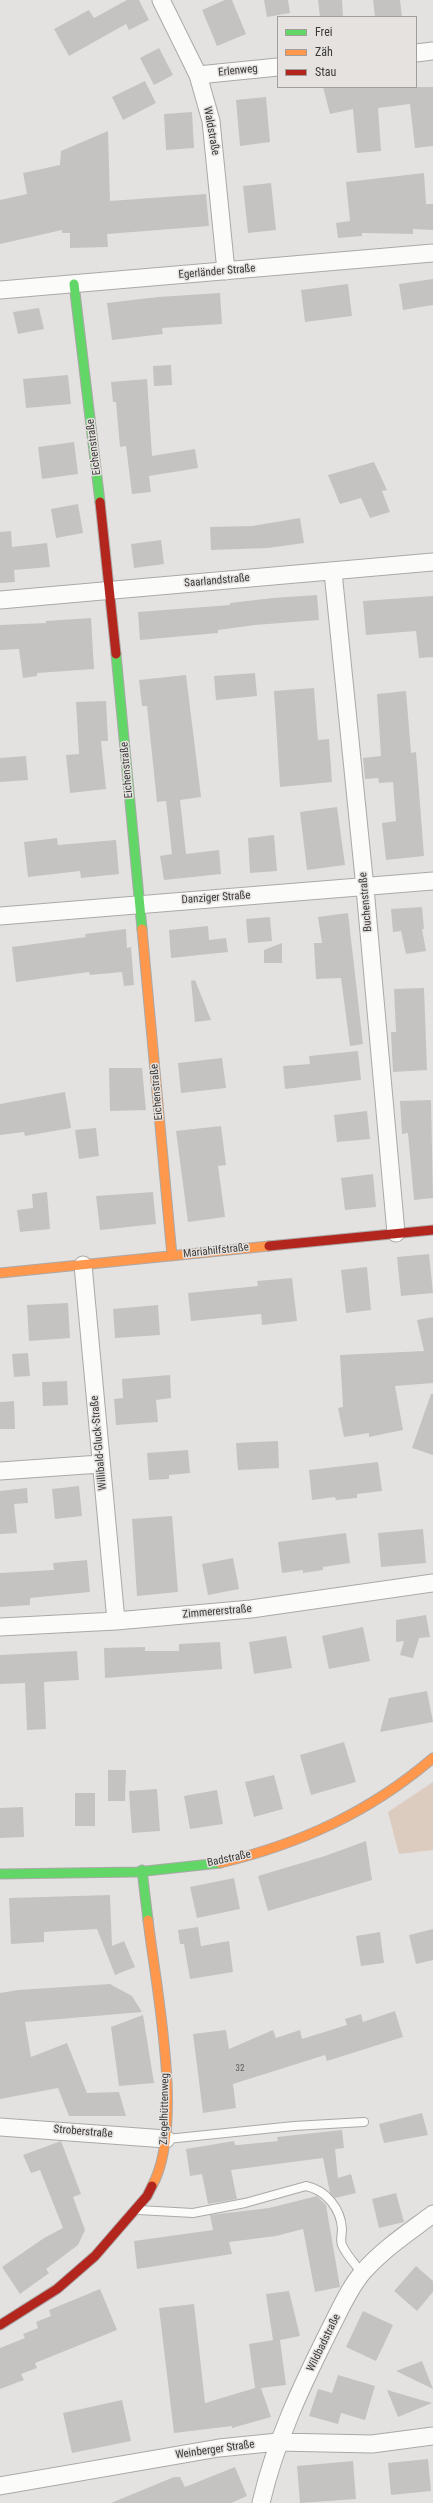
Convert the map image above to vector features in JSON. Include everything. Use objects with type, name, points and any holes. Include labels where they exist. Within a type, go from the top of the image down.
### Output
[{"type":"street","name":"Waldstraße","points":[[161,0],[198,75],[211,121],[226,271]]},
{"type":"street","points":[[417,53],[433,51]]},
{"type":"street","name":"Erlenweg","points":[[198,75],[277,67]]},
{"type":"street","name":"Egerländer Straße","points":[[0,290],[433,254]]},
{"type":"street","name":"Eichenstraße","points":[[74,284],[110,590],[172,1256]]},
{"type":"street","name":"Saarlandstraße","points":[[0,600],[333,572],[433,562]]},
{"type":"street","name":"Buchenstraße","points":[[333,572],[365,888],[396,1233]]},
{"type":"street","name":"Danziger Straße","points":[[0,916],[139,903],[365,888],[433,881]]},
{"type":"street","name":"Mariahilfstraße","points":[[0,1273],[433,1230]]},
{"type":"street","name":"Willibald-Gluck-Straße","points":[[82,1265],[116,1621]]},
{"type":"street","points":[[0,1471],[100,1464]]},
{"type":"street","name":"Zimmererstraße","points":[[0,1627],[116,1621],[251,1609],[433,1583]]},
{"type":"street","name":"Badstraße","points":[[0,1874],[142,1870],[217,1863],[274,1848],[334,1824],[375,1802],[406,1781],[433,1758]]},
{"type":"street","name":"Ziegelhüttenweg","points":[[0,2325],[51,2293],[96,2256],[147,2196],[159,2174],[166,2139],[167,2075],[142,1870]]},
{"type":"street","name":"Stroberstraße","points":[[0,2127],[166,2139]]},
{"type":"street","name":"Wildbadstraße","points":[[260,2503],[278,2442],[316,2356],[362,2273],[375,2259],[433,2214]]},
{"type":"street","name":"Weinberger Straße","points":[[0,2486],[220,2448],[278,2442],[372,2444],[433,2436]]},
{"type":"lane","points":[[166,2139],[279,2128],[364,2122]]},
{"type":"lane","points":[[136,2210],[193,2213],[245,2203],[306,2186],[320,2191],[335,2206],[341,2223],[341,2243],[346,2253],[362,2273]]},
{"type":"shaded area","points":[[433,1782],[433,1850],[399,1854],[388,1812]]},
{"type":"building","points":[[127,0],[139,0],[149,20],[129,30],[126,24],[69,56],[54,29],[89,10],[94,18]]},
{"type":"building","points":[[225,0],[232,0],[246,34],[217,46],[202,10]]},
{"type":"building","points":[[264,0],[288,0],[290,13],[267,17]]},
{"type":"building","points":[[318,0],[342,0],[343,16],[320,16]]},
{"type":"building","points":[[373,0],[400,0],[402,16],[375,16]]},
{"type":"building","points":[[159,48],[173,75],[154,85],[140,58]]},
{"type":"building","points":[[145,81],[156,103],[123,120],[112,97]]},
{"type":"building","points":[[433,87],[433,146],[415,148],[410,104],[378,108],[381,151],[357,153],[353,109],[330,114],[323,88]]},
{"type":"building","points":[[266,97],[270,142],[240,146],[236,100]]},
{"type":"building","points":[[192,112],[194,148],[166,150],[164,114]]},
{"type":"building","points":[[108,131],[110,201],[206,194],[209,226],[107,234],[108,247],[70,248],[70,233],[62,233],[62,230],[0,244],[0,200],[27,194],[23,173],[60,165],[61,151]]},
{"type":"building","points":[[424,173],[426,204],[433,204],[433,230],[413,229],[413,234],[362,233],[362,236],[338,238],[336,223],[350,221],[346,182]]},
{"type":"building","points":[[271,183],[276,230],[248,233],[243,186]]},
{"type":"building","points":[[433,279],[433,305],[403,310],[399,284]]},
{"type":"building","points":[[348,284],[352,316],[305,322],[301,290]]},
{"type":"building","points":[[220,293],[222,324],[162,328],[163,334],[112,340],[107,303],[158,297]]},
{"type":"building","points":[[39,308],[44,329],[18,334],[13,312]]},
{"type":"building","points":[[171,365],[172,385],[154,386],[153,366]]},
{"type":"building","points":[[68,375],[71,404],[26,408],[23,379]]},
{"type":"building","points":[[147,379],[152,456],[195,449],[198,468],[149,476],[151,492],[132,494],[126,446],[120,447],[116,402],[113,402],[111,382]]},
{"type":"building","points":[[74,442],[78,474],[42,479],[38,447]]},
{"type":"building","points":[[374,462],[387,490],[382,491],[390,512],[370,518],[361,498],[340,504],[328,475]]},
{"type":"building","points":[[78,504],[83,533],[56,538],[51,509]]},
{"type":"building","points":[[300,518],[304,543],[268,548],[211,550],[210,527],[252,526]]},
{"type":"building","points":[[11,531],[12,547],[47,543],[50,567],[14,570],[15,582],[0,583],[0,532]]},
{"type":"building","points":[[161,540],[164,564],[134,568],[131,544]]},
{"type":"building","points":[[317,595],[319,620],[255,625],[218,630],[218,633],[140,640],[138,612],[230,605],[230,603],[273,598]]},
{"type":"building","points":[[433,596],[433,657],[419,658],[416,631],[366,635],[363,601]]},
{"type":"building","points":[[91,618],[94,669],[37,673],[37,676],[23,678],[19,649],[0,650],[0,625],[46,623],[46,621]]},
{"type":"building","points":[[255,673],[257,696],[216,700],[214,676]]},
{"type":"building","points":[[186,675],[201,797],[180,800],[186,854],[219,850],[221,874],[164,880],[160,856],[172,854],[166,801],[157,802],[147,706],[142,706],[139,680]]},
{"type":"building","points":[[314,688],[318,740],[329,739],[332,782],[280,787],[274,691]]},
{"type":"building","points":[[406,691],[411,753],[416,752],[424,856],[386,860],[382,823],[396,821],[393,782],[379,783],[378,778],[365,779],[363,758],[381,756],[377,694]]},
{"type":"building","points":[[106,701],[108,741],[101,741],[106,789],[70,793],[66,755],[79,754],[76,702]]},
{"type":"building","points":[[26,756],[28,780],[0,782],[0,758]]},
{"type":"building","points":[[337,807],[345,865],[307,870],[300,812]]},
{"type":"building","points":[[274,835],[277,871],[250,873],[248,838]]},
{"type":"building","points":[[57,838],[58,845],[116,840],[119,874],[81,878],[80,871],[28,877],[24,842]]},
{"type":"building","points":[[422,907],[424,929],[422,929],[426,951],[406,954],[401,931],[393,932],[391,909]]},
{"type":"building","points":[[348,913],[363,1044],[350,1046],[341,978],[316,979],[314,943],[322,943],[318,917]]},
{"type":"building","points":[[270,917],[272,941],[248,943],[246,919]]},
{"type":"building","points":[[208,926],[209,940],[226,938],[228,952],[171,958],[169,930]]},
{"type":"building","points":[[126,929],[127,948],[131,947],[134,985],[124,986],[122,972],[90,975],[89,972],[16,982],[12,947],[86,937],[85,934]]},
{"type":"building","points":[[282,943],[282,963],[264,963],[264,950]]},
{"type":"building","points":[[195,980],[211,1020],[195,1022],[191,981]]},
{"type":"building","points":[[424,988],[427,1070],[393,1072],[391,1032],[396,1032],[394,989]]},
{"type":"building","points":[[358,1051],[361,1080],[285,1089],[283,1066],[310,1064],[309,1056]]},
{"type":"building","points":[[222,1058],[226,1088],[181,1093],[178,1063]]},
{"type":"building","points":[[109,1068],[142,1068],[146,1110],[110,1111]]},
{"type":"building","points":[[65,1092],[71,1128],[25,1136],[24,1132],[0,1135],[0,1104]]},
{"type":"building","points":[[431,1100],[433,1198],[414,1200],[408,1133],[402,1134],[400,1101]]},
{"type":"building","points":[[367,1111],[370,1139],[337,1142],[334,1115]]},
{"type":"building","points":[[221,1126],[226,1165],[218,1166],[225,1217],[188,1222],[176,1131]]},
{"type":"building","points":[[96,1128],[99,1156],[79,1159],[75,1130]]},
{"type":"building","points":[[373,1174],[376,1207],[345,1210],[341,1178]]},
{"type":"building","points":[[47,1192],[50,1229],[20,1232],[17,1210],[33,1208],[32,1194]]},
{"type":"building","points":[[153,1192],[156,1224],[100,1230],[96,1196]]},
{"type":"building","points":[[429,1254],[433,1293],[401,1296],[397,1257]]},
{"type":"building","points":[[367,1267],[371,1310],[346,1313],[341,1270]]},
{"type":"building","points":[[292,1278],[297,1321],[262,1325],[261,1314],[191,1321],[188,1293],[258,1286],[257,1281]]},
{"type":"building","points":[[68,1303],[70,1338],[29,1341],[27,1305]]},
{"type":"building","points":[[158,1305],[160,1335],[115,1338],[113,1309]]},
{"type":"building","points":[[433,1317],[433,1383],[395,1386],[403,1430],[369,1437],[369,1433],[344,1437],[338,1408],[343,1407],[340,1355],[424,1351],[417,1320]]},
{"type":"building","points":[[28,1353],[30,1376],[14,1377],[12,1354]]},
{"type":"building","points":[[170,1375],[171,1398],[156,1400],[158,1422],[116,1425],[114,1399],[123,1398],[122,1379]]},
{"type":"building","points":[[67,1381],[68,1405],[43,1406],[42,1382]]},
{"type":"building","points":[[431,1394],[433,1394],[433,1455],[412,1448]]},
{"type":"building","points":[[14,1401],[15,1429],[0,1429],[0,1402]]},
{"type":"building","points":[[278,1441],[279,1468],[238,1470],[236,1443]]},
{"type":"building","points":[[188,1450],[190,1473],[169,1475],[169,1479],[149,1480],[147,1453]]},
{"type":"building","points":[[378,1462],[382,1491],[357,1494],[357,1498],[336,1500],[335,1497],[312,1500],[309,1470]]},
{"type":"building","points":[[79,1486],[82,1516],[55,1519],[52,1489]]},
{"type":"building","points":[[27,1488],[28,1503],[14,1504],[17,1533],[0,1534],[0,1491]]},
{"type":"building","points":[[172,1516],[178,1592],[137,1596],[132,1519]]},
{"type":"building","points":[[423,1529],[426,1563],[381,1567],[378,1533]]},
{"type":"building","points":[[346,1533],[350,1563],[323,1567],[323,1570],[303,1573],[303,1570],[282,1573],[278,1542]]},
{"type":"building","points":[[233,1558],[239,1589],[208,1595],[202,1564]]},
{"type":"building","points":[[87,1560],[90,1592],[30,1598],[30,1605],[0,1607],[0,1573],[54,1570],[53,1563]]},
{"type":"building","points":[[426,1615],[430,1637],[419,1638],[413,1658],[400,1655],[404,1641],[396,1642],[396,1620]]},
{"type":"building","points":[[363,1627],[370,1661],[329,1669],[322,1636]]},
{"type":"building","points":[[286,1636],[292,1668],[254,1674],[249,1642]]},
{"type":"building","points":[[220,1642],[222,1669],[105,1678],[104,1648],[145,1647],[145,1651],[179,1651],[179,1644]]},
{"type":"building","points":[[77,1651],[79,1680],[44,1682],[46,1729],[27,1730],[25,1683],[0,1684],[0,1655]]},
{"type":"building","points":[[427,1691],[433,1722],[380,1732],[389,1698]]},
{"type":"building","points":[[344,1742],[356,1782],[311,1795],[300,1755]]},
{"type":"building","points":[[108,1770],[126,1770],[125,1801],[108,1801]]},
{"type":"building","points":[[274,1775],[283,1809],[254,1817],[245,1782]]},
{"type":"building","points":[[157,1789],[160,1831],[132,1833],[129,1791]]},
{"type":"building","points":[[217,1790],[223,1824],[190,1829],[184,1796]]},
{"type":"building","points":[[75,1793],[95,1793],[95,1826],[75,1826]]},
{"type":"building","points":[[23,1807],[24,1837],[0,1838],[0,1808]]},
{"type":"building","points":[[366,1841],[372,1880],[268,1911],[258,1876],[325,1856]]},
{"type":"building","points":[[234,1878],[240,1909],[197,1918],[190,1887]]},
{"type":"building","points":[[110,1895],[112,1946],[124,1941],[135,1967],[115,1975],[97,1929],[44,1932],[44,1942],[11,1944],[9,1898]]},
{"type":"building","points":[[198,1927],[201,1946],[229,1941],[233,1972],[190,1979],[184,1944],[180,1944],[178,1930]]},
{"type":"building","points":[[433,1929],[433,1960],[416,1964],[409,1935]]},
{"type":"building","points":[[380,1932],[384,1963],[361,1966],[356,1936]]},
{"type":"building","points":[[110,1984],[132,1996],[142,2012],[25,2022],[31,2057],[67,2043],[87,2093],[119,2092],[126,2116],[69,2116],[58,2088],[0,2099],[0,1993],[18,1990]]},
{"type":"building","points":[[395,2011],[403,2037],[327,2061],[325,2055],[233,2084],[236,2108],[203,2113],[193,2034],[226,2030],[229,2049],[273,2030],[276,2038],[300,2030],[302,2039],[347,2025],[345,2019],[361,2014],[363,2022]]},
{"type":"building","points":[[143,2015],[154,2083],[119,2086],[111,2027]]},
{"type":"building","points":[[422,2113],[428,2135],[384,2143],[379,2124]]},
{"type":"building","points":[[342,2130],[344,2148],[335,2149],[338,2178],[351,2174],[356,2193],[335,2198],[330,2193],[323,2158],[231,2170],[237,2199],[208,2204],[202,2174],[190,2176],[186,2149],[234,2141],[235,2145],[238,2145],[278,2141],[277,2137]]},
{"type":"building","points":[[61,2141],[81,2194],[73,2197],[85,2230],[78,2245],[46,2269],[49,2273],[20,2294],[2,2267],[44,2238],[63,2228],[40,2170],[31,2173],[23,2155]]},
{"type":"building","points":[[396,2193],[404,2222],[379,2228],[372,2199]]},
{"type":"building","points":[[317,2196],[326,2205],[340,2287],[315,2292],[303,2229],[276,2236],[229,2242],[232,2254],[137,2269],[134,2241],[213,2230],[210,2215],[269,2208]]},
{"type":"building","points":[[416,2266],[433,2281],[433,2292],[417,2311],[394,2291]]},
{"type":"building","points":[[100,2289],[117,2330],[35,2363],[37,2368],[21,2374],[24,2380],[0,2389],[0,2348],[25,2338],[23,2334],[38,2328],[36,2322],[51,2316],[49,2310]]},
{"type":"building","points":[[289,2291],[300,2336],[280,2340],[286,2385],[261,2388],[271,2417],[232,2428],[232,2426],[174,2433],[159,2308],[194,2304],[205,2403],[255,2388],[249,2344],[273,2340],[266,2294]]},
{"type":"building","points":[[363,2311],[393,2325],[376,2361],[346,2347]]},
{"type":"building","points":[[422,2361],[433,2389],[396,2371]]},
{"type":"building","points":[[338,2375],[375,2386],[365,2420],[341,2413],[338,2424],[309,2416],[318,2389],[332,2393]]},
{"type":"building","points":[[387,2390],[432,2403],[398,2417]]},
{"type":"building","points":[[122,2400],[131,2441],[72,2453],[63,2413]]},
{"type":"building","points":[[428,2459],[431,2491],[391,2495],[388,2463]]},
{"type":"building","points":[[353,2461],[356,2499],[300,2503],[297,2466]]},
{"type":"building","points":[[235,2467],[247,2496],[231,2503],[111,2503],[174,2477],[180,2477],[185,2487]]},
{"type":"traffic: fast","points":[[74,284],[100,502]]},
{"type":"traffic: fast","points":[[116,654],[142,929]]},
{"type":"traffic: fast","points":[[0,1874],[137,1872],[220,1863]]},
{"type":"traffic: fast","points":[[142,1870],[148,1920]]},
{"type":"traffic: slow","points":[[142,929],[172,1256]]},
{"type":"traffic: slow","points":[[0,1273],[269,1246]]},
{"type":"traffic: slow","points":[[220,1863],[278,1846],[333,1824],[384,1795],[433,1758]]},
{"type":"traffic: slow","points":[[148,1920],[161,2018],[167,2094],[166,2129],[162,2160],[152,2186]]},
{"type":"traffic: jam","points":[[100,502],[116,654]]},
{"type":"traffic: jam","points":[[269,1246],[433,1230]]},
{"type":"traffic: jam","points":[[0,2325],[57,2289],[95,2256],[147,2196],[152,2186]]}]
